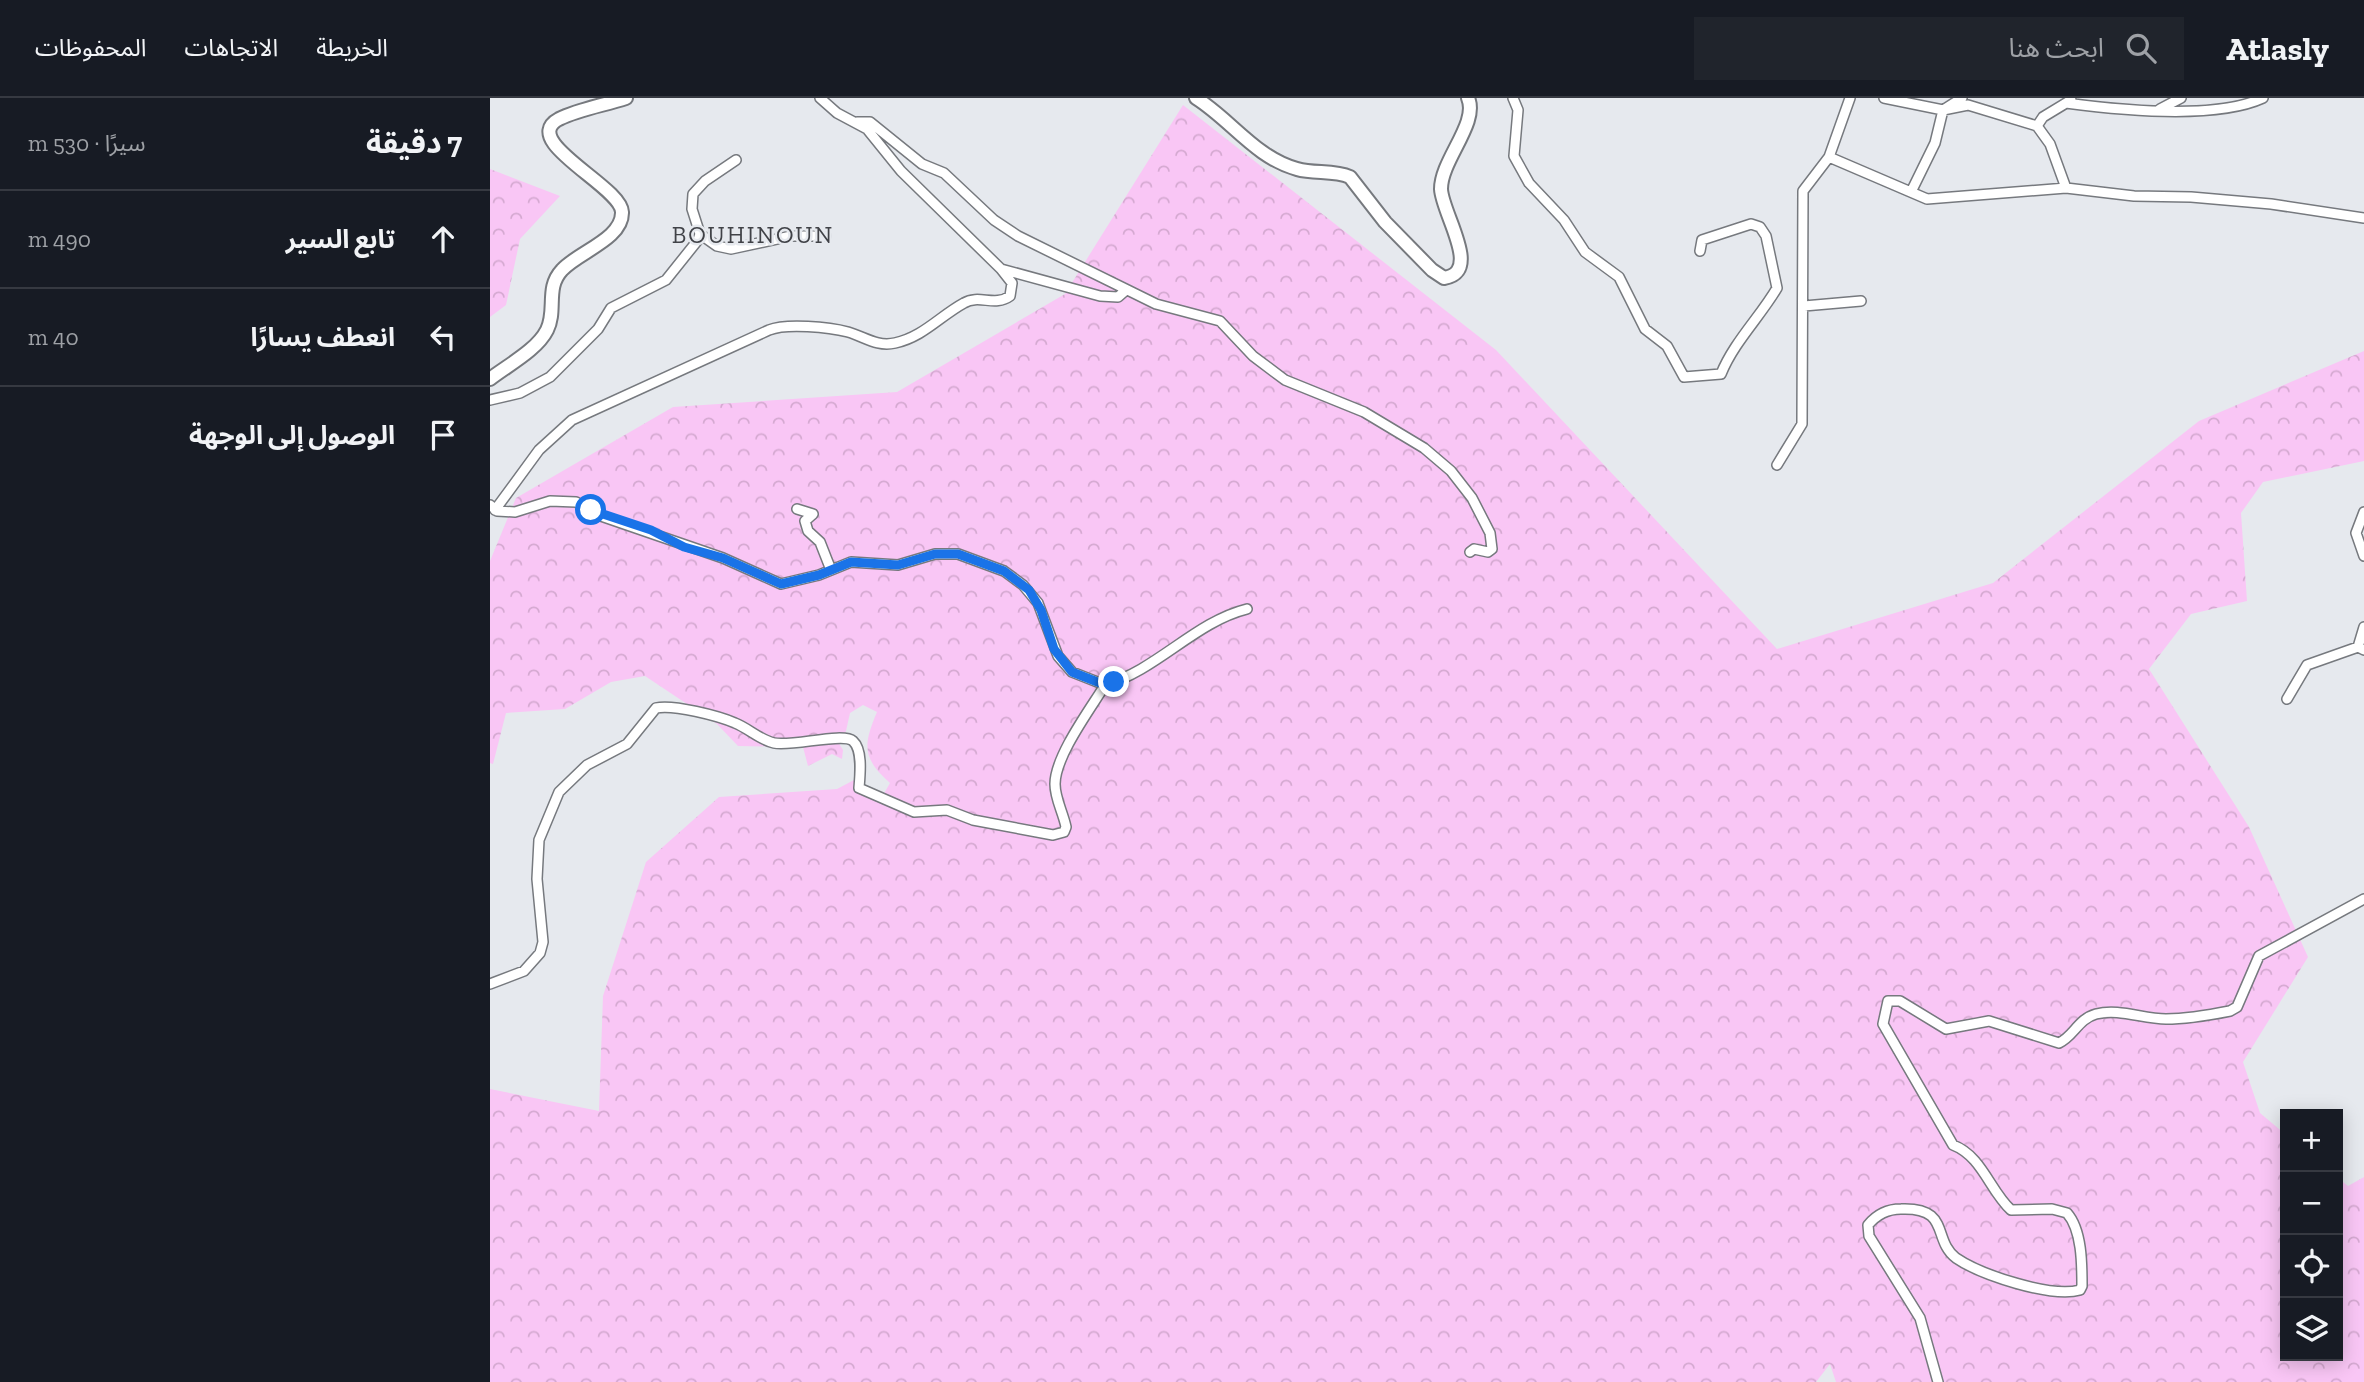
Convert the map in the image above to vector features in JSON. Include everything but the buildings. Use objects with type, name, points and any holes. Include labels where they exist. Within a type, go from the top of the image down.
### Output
[{"type":"main road","points":[[490,379],[542,337],[550,322],[551,290],[559,273],[612,233],[621,219],[621,206],[614,194],[555,148],[550,137],[552,125],[562,118],[626,98]]},
{"type":"main road","points":[[1196,98],[1218,112],[1245,139],[1269,157],[1296,169],[1350,177],[1385,222],[1432,270],[1444,278],[1457,273],[1462,260],[1443,202],[1441,187],[1449,161],[1469,117],[1471,108],[1468,98]]},
{"type":"street","points":[[820,98],[837,113],[867,129],[901,171],[1001,269],[1013,287],[1007,298],[1000,301],[967,301],[911,338],[880,344],[837,330],[775,327],[579,416],[539,450],[492,507],[515,512],[551,501],[576,502],[601,516],[723,558],[778,584],[792,583],[856,561],[906,565],[935,554],[950,553],[1004,571],[1034,597],[1058,656],[1072,672],[1105,685]]},
{"type":"street","points":[[1513,98],[1518,110],[1514,156],[1529,183],[1564,220],[1585,252],[1619,277],[1645,329],[1667,346],[1684,377],[1690,378],[1721,374],[1735,346],[1754,326],[1777,288],[1766,236],[1760,227],[1751,224],[1706,237],[1699,244],[1700,251]]},
{"type":"street","points":[[1777,465],[1802,424],[1803,191],[1829,157],[1850,98]]},
{"type":"street","points":[[1884,98],[1900,99],[1943,110],[1968,105],[2037,126],[2050,144],[2066,188]]},
{"type":"street","points":[[1911,192],[1935,144],[1943,110],[1962,98]]},
{"type":"street","points":[[2037,126],[2043,117],[2076,98]]},
{"type":"street","points":[[2158,110],[2181,98]]},
{"type":"street","points":[[2066,103],[2117,110],[2158,110],[2233,108],[2263,98]]},
{"type":"street","points":[[857,122],[870,122],[916,160],[944,173],[994,220],[1018,236],[1169,309],[1220,321],[1253,356],[1285,380],[1364,412],[1434,455],[1472,498],[1490,533],[1490,550],[1474,549],[1470,552]]},
{"type":"street","points":[[1829,157],[1927,200],[2066,188],[2134,196],[2191,197],[2272,204],[2364,218]]},
{"type":"street","points":[[490,400],[520,393],[551,377],[598,329],[618,302],[644,293],[671,276],[700,234],[692,209],[693,194],[705,181],[736,160]]},
{"type":"street","points":[[700,234],[717,246],[731,249],[791,236],[826,236]]},
{"type":"street","points":[[1001,269],[1100,296],[1118,297],[1126,290]]},
{"type":"street","points":[[1804,306],[1861,301]]},
{"type":"street","points":[[797,509],[813,514],[805,521],[806,527],[820,542],[831,570]]},
{"type":"street","points":[[2364,512],[2356,533],[2364,556]]},
{"type":"street","points":[[490,984],[524,971],[535,962],[540,953],[543,942],[537,870],[539,840],[559,792],[582,769],[627,744],[656,708],[670,707],[734,723],[774,743],[815,742],[845,737],[851,739],[858,749],[859,788],[875,797],[914,812],[947,810],[973,820],[1053,835],[1064,832],[1066,827],[1056,790],[1058,770],[1080,723],[1105,685],[1130,675],[1224,617],[1247,609]]},
{"type":"street","points":[[2287,699],[2308,665],[2361,649],[2364,627]]},
{"type":"street","points":[[1938,1382],[1920,1318],[1869,1236],[1868,1225],[1874,1217],[1892,1209],[1923,1211],[1938,1224],[1956,1257],[2012,1280],[2068,1292],[2080,1290],[2082,1286],[2078,1244],[2073,1222],[2067,1213],[2052,1209],[2011,1210],[1983,1170],[1962,1149],[1953,1145],[1883,1024],[1883,1014],[1888,1001],[1900,1001],[1946,1029],[1989,1021],[2059,1043],[2067,1039],[2077,1024],[2097,1014],[2124,1013],[2164,1019],[2230,1011],[2237,1007],[2259,956],[2364,899]]},
{"type":"green space","points":[[1183,105],[1496,350],[1777,649],[1993,583],[2199,421],[2364,351],[2364,461],[2263,482],[2241,513],[2247,601],[2191,614],[2149,669],[2249,827],[2308,957],[2243,1062],[2260,1113],[2280,1130],[2280,1361],[2343,1361],[2343,1182],[2348,1186],[2364,1177],[2364,1382],[1836,1382],[1830,1364],[1816,1382],[490,1382],[490,1089],[599,1111],[603,996],[646,862],[719,797],[837,789],[854,780],[882,797],[890,783],[874,766],[868,750],[869,734],[877,712],[863,705],[850,713],[846,731],[838,742],[843,750],[842,759],[832,754],[808,766],[803,747],[738,746],[717,724],[645,676],[611,682],[565,709],[506,713],[493,764],[490,763],[490,561],[516,498],[673,407],[897,392],[1065,294]]},
{"type":"green space","points":[[490,169],[560,196],[520,239],[506,305],[490,317]]},
{"type":"district","name":"BOUHINOUN","points":[[753,234]]},
{"type":"route","points":[[591,510],[601,516],[651,530],[684,547],[723,558],[764,576],[770,582],[781,584],[819,575],[856,561],[906,565],[928,556],[958,554],[1004,571],[1029,590],[1041,610],[1054,649],[1072,672],[1105,685],[1114,682]]}]
